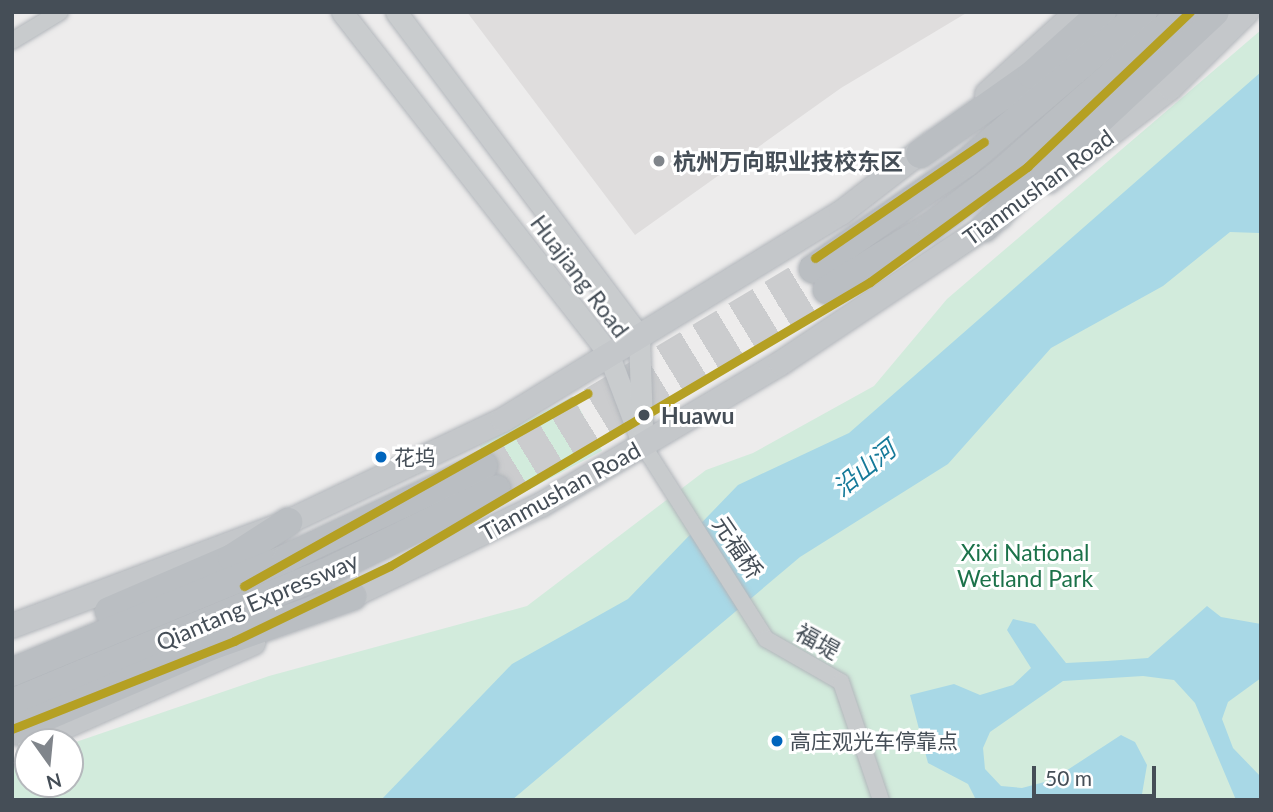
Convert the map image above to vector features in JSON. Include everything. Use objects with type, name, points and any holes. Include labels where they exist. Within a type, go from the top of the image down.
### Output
[{"type":"highway","points":[[920,154],[1032,75],[1102,12]]},
{"type":"highway","points":[[1143,12],[966,163],[820,279],[930,227],[1000,174],[1183,12]]},
{"type":"highway","points":[[984,228],[1215,12]]},
{"type":"highway","name":"Qiantang Expressway","points":[[12,672],[322,543],[490,477],[325,573],[12,703]]},
{"type":"highway","points":[[12,652],[232,558],[288,522]]},
{"type":"highway","points":[[12,731],[214,645],[353,596]]},
{"type":"main road","points":[[12,626],[288,522],[503,420],[608,353],[841,213],[920,154],[1077,12]]},
{"type":"main road","name":"Tianmushan Road","points":[[60,728],[353,596],[541,505],[643,445],[984,228],[1170,88],[1247,12]]},
{"type":"street","points":[[12,41],[60,12]]},
{"type":"street","name":"Huajiang Road","points":[[342,12],[608,353],[643,445]]},
{"type":"street","name":"Huajiang Road","points":[[396,12],[639,336],[643,445]]},
{"type":"street","name":"元福桥","points":[[643,445],[751,607]]},
{"type":"street","name":"福堤","points":[[751,607],[766,639],[841,682],[881,800]]},
{"type":"shaded area","name":"杭州万向职业技校东区","points":[[467,12],[968,12],[841,88],[635,235]]},
{"type":"green space","name":"Xixi National Wetland Park","points":[[1261,30],[1261,800],[12,800],[12,764],[14,798],[84,798],[84,739],[269,676],[527,606],[706,470],[753,453],[874,386],[947,299]]},
{"type":"green space","points":[[573,396],[602,451],[509,501],[479,446]]},
{"type":"water","name":"沿山河","points":[[1261,72],[1259,233],[1230,232],[1163,286],[1051,348],[948,464],[800,557],[512,800],[381,800],[512,664],[628,599],[738,485],[849,433]]},
{"type":"water","points":[[1207,606],[1221,617],[1261,624],[1261,678],[1228,702],[1222,719],[1233,748],[1261,777],[1261,800],[1236,800],[1195,703],[1174,680],[1143,676],[1063,681],[990,732],[983,748],[985,769],[1001,786],[1022,788],[1052,780],[1121,735],[1135,742],[1147,765],[1141,800],[976,800],[968,784],[928,763],[910,695],[954,684],[980,695],[1013,685],[1031,668],[1007,630],[1013,619],[1035,624],[1066,663],[1107,661],[1148,658]]},
{"type":"tunnel","points":[[483,466],[813,269]]},
{"type":"tunnel","points":[[497,489],[827,290]]},
{"type":"transit line","points":[[12,729],[234,641],[390,566],[870,282],[1027,167],[1190,12]]},
{"type":"transit line","points":[[815,258],[984,142]]},
{"type":"transit line","points":[[244,586],[588,393]]},
{"type":"place","name":"杭州万向职业技校东区","points":[[659,161]]},
{"type":"place","name":"Huawu","points":[[644,415]]},
{"type":"place","name":"花坞","points":[[381,457]]},
{"type":"place","name":"高庄观光车停靠点","points":[[777,741]]}]
